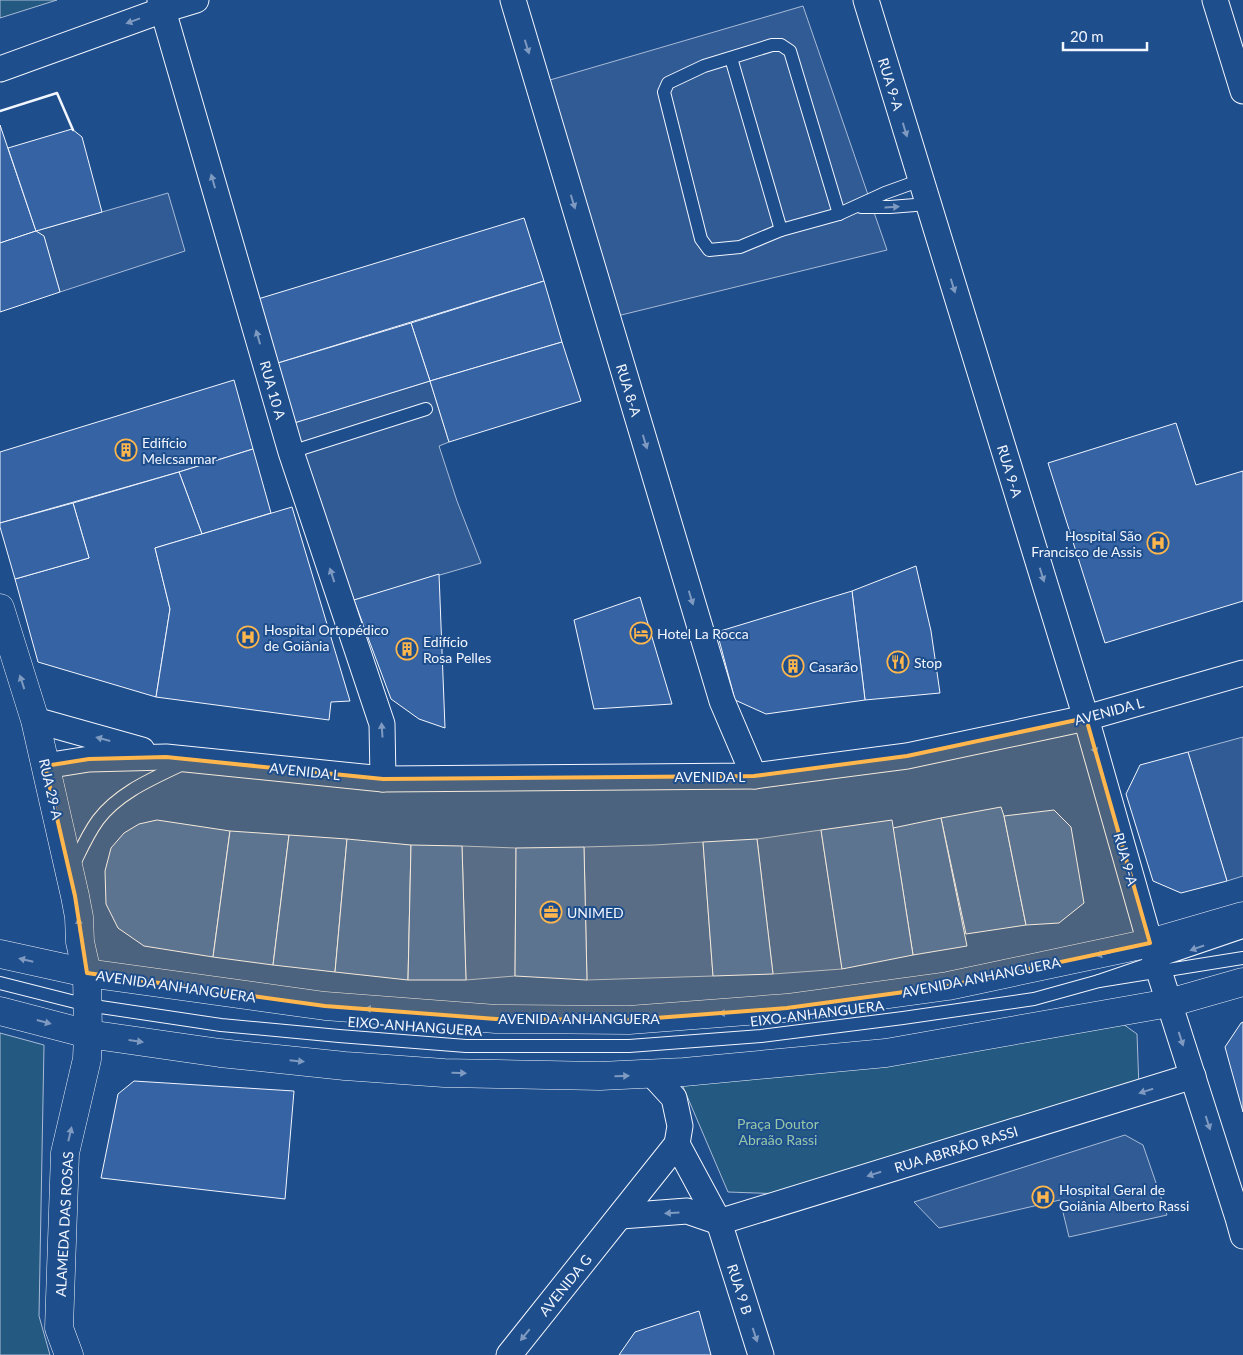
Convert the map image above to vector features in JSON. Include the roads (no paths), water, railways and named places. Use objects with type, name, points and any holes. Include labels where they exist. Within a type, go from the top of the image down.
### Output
[{"type":"main road","name":"RUA 29-A","points":[[0,608],[35,720],[79,917],[80,942],[86,973]]},
{"type":"main road","name":"AVENIDA ANHANGUERA","points":[[0,954],[86,973],[325,1006],[496,1019],[629,1020],[787,1008],[1155,959],[1243,916]]},
{"type":"main road","name":"ALAMEDA DAS ROSAS","points":[[69,1355],[59,1328],[65,1153],[87,1059],[88,1005],[86,973]]},
{"type":"main road","points":[[0,1011],[88,1034],[220,1052],[365,1068],[463,1074],[600,1076],[684,1072],[886,1052],[1169,1003],[1243,982]]},
{"type":"street","points":[[0,69],[162,5],[196,0]]},
{"type":"street","name":"RUA 8-A","points":[[513,0],[722,701],[754,776]]},
{"type":"street","name":"RUA 9-A","points":[[866,0],[1086,718],[1169,1003]]},
{"type":"street","points":[[1215,0],[1243,91]]},
{"type":"street","name":"RUA 10 A","points":[[162,5],[291,452],[382,724],[382,778]]},
{"type":"street","name":"AVENIDA L","points":[[45,766],[89,759],[166,757],[382,778],[754,776],[907,756],[1086,718],[1243,673]]},
{"type":"street","name":"AVENIDA L","points":[[35,720],[166,757]]},
{"type":"street","points":[[1169,1003],[1241,1224]]},
{"type":"street","points":[[674,1098],[684,1072]]},
{"type":"street","points":[[652,1074],[674,1098],[680,1126],[677,1144]]},
{"type":"street","name":"RUA ABRRÃO RASSI","points":[[718,1222],[1193,1076]]},
{"type":"street","name":"RUA 9 B","points":[[677,1144],[718,1222],[761,1355]]},
{"type":"street","name":"AVENIDA G","points":[[509,1355],[677,1144]]},
{"type":"street","points":[[621,1216],[687,1212],[718,1222]]},
{"type":"lane","points":[[839,214],[790,50],[781,45],[772,45],[704,66],[668,83],[664,92],[702,239],[709,250],[740,247],[781,230],[839,214],[885,193],[921,180]]},
{"type":"lane","points":[[731,58],[781,230]]},
{"type":"lane","points":[[856,207],[928,204]]},
{"type":"lane","points":[[291,452],[426,409]]},
{"type":"lane","points":[[70,873],[98,820],[110,806],[126,793],[192,759]]},
{"type":"lane","name":"EIXO-ANHANGUERA","points":[[0,983],[88,1005],[221,1025],[466,1046],[629,1046],[761,1036],[1034,999],[1099,981],[1155,959],[1243,932]]},
{"type":"lane","name":"EIXO-ANHANGUERA","points":[[1155,959],[1243,958]]},
{"type":"place","name":"Edifício Melcsanmar","points":[[126,450]]},
{"type":"place","name":"Hospital São Francisco de Assis","points":[[1158,543]]},
{"type":"place","name":"Hotel La Rocca","points":[[641,633]]},
{"type":"place","name":"Hospital Ortopédico de Goiânia","points":[[248,637]]},
{"type":"place","name":"Edifício Rosa Pelles","points":[[407,649]]},
{"type":"place","name":"Stop","points":[[898,662]]},
{"type":"place","name":"Casarão","points":[[793,666]]},
{"type":"place","name":"UNIMED","points":[[551,912]]},
{"type":"place","name":"Hospital Geral de Goiânia Alberto Rassi","points":[[1043,1197]]},
{"type":"park label","name":"Praça Doutor Abraão Rassi","points":[[778,1132]]}]
